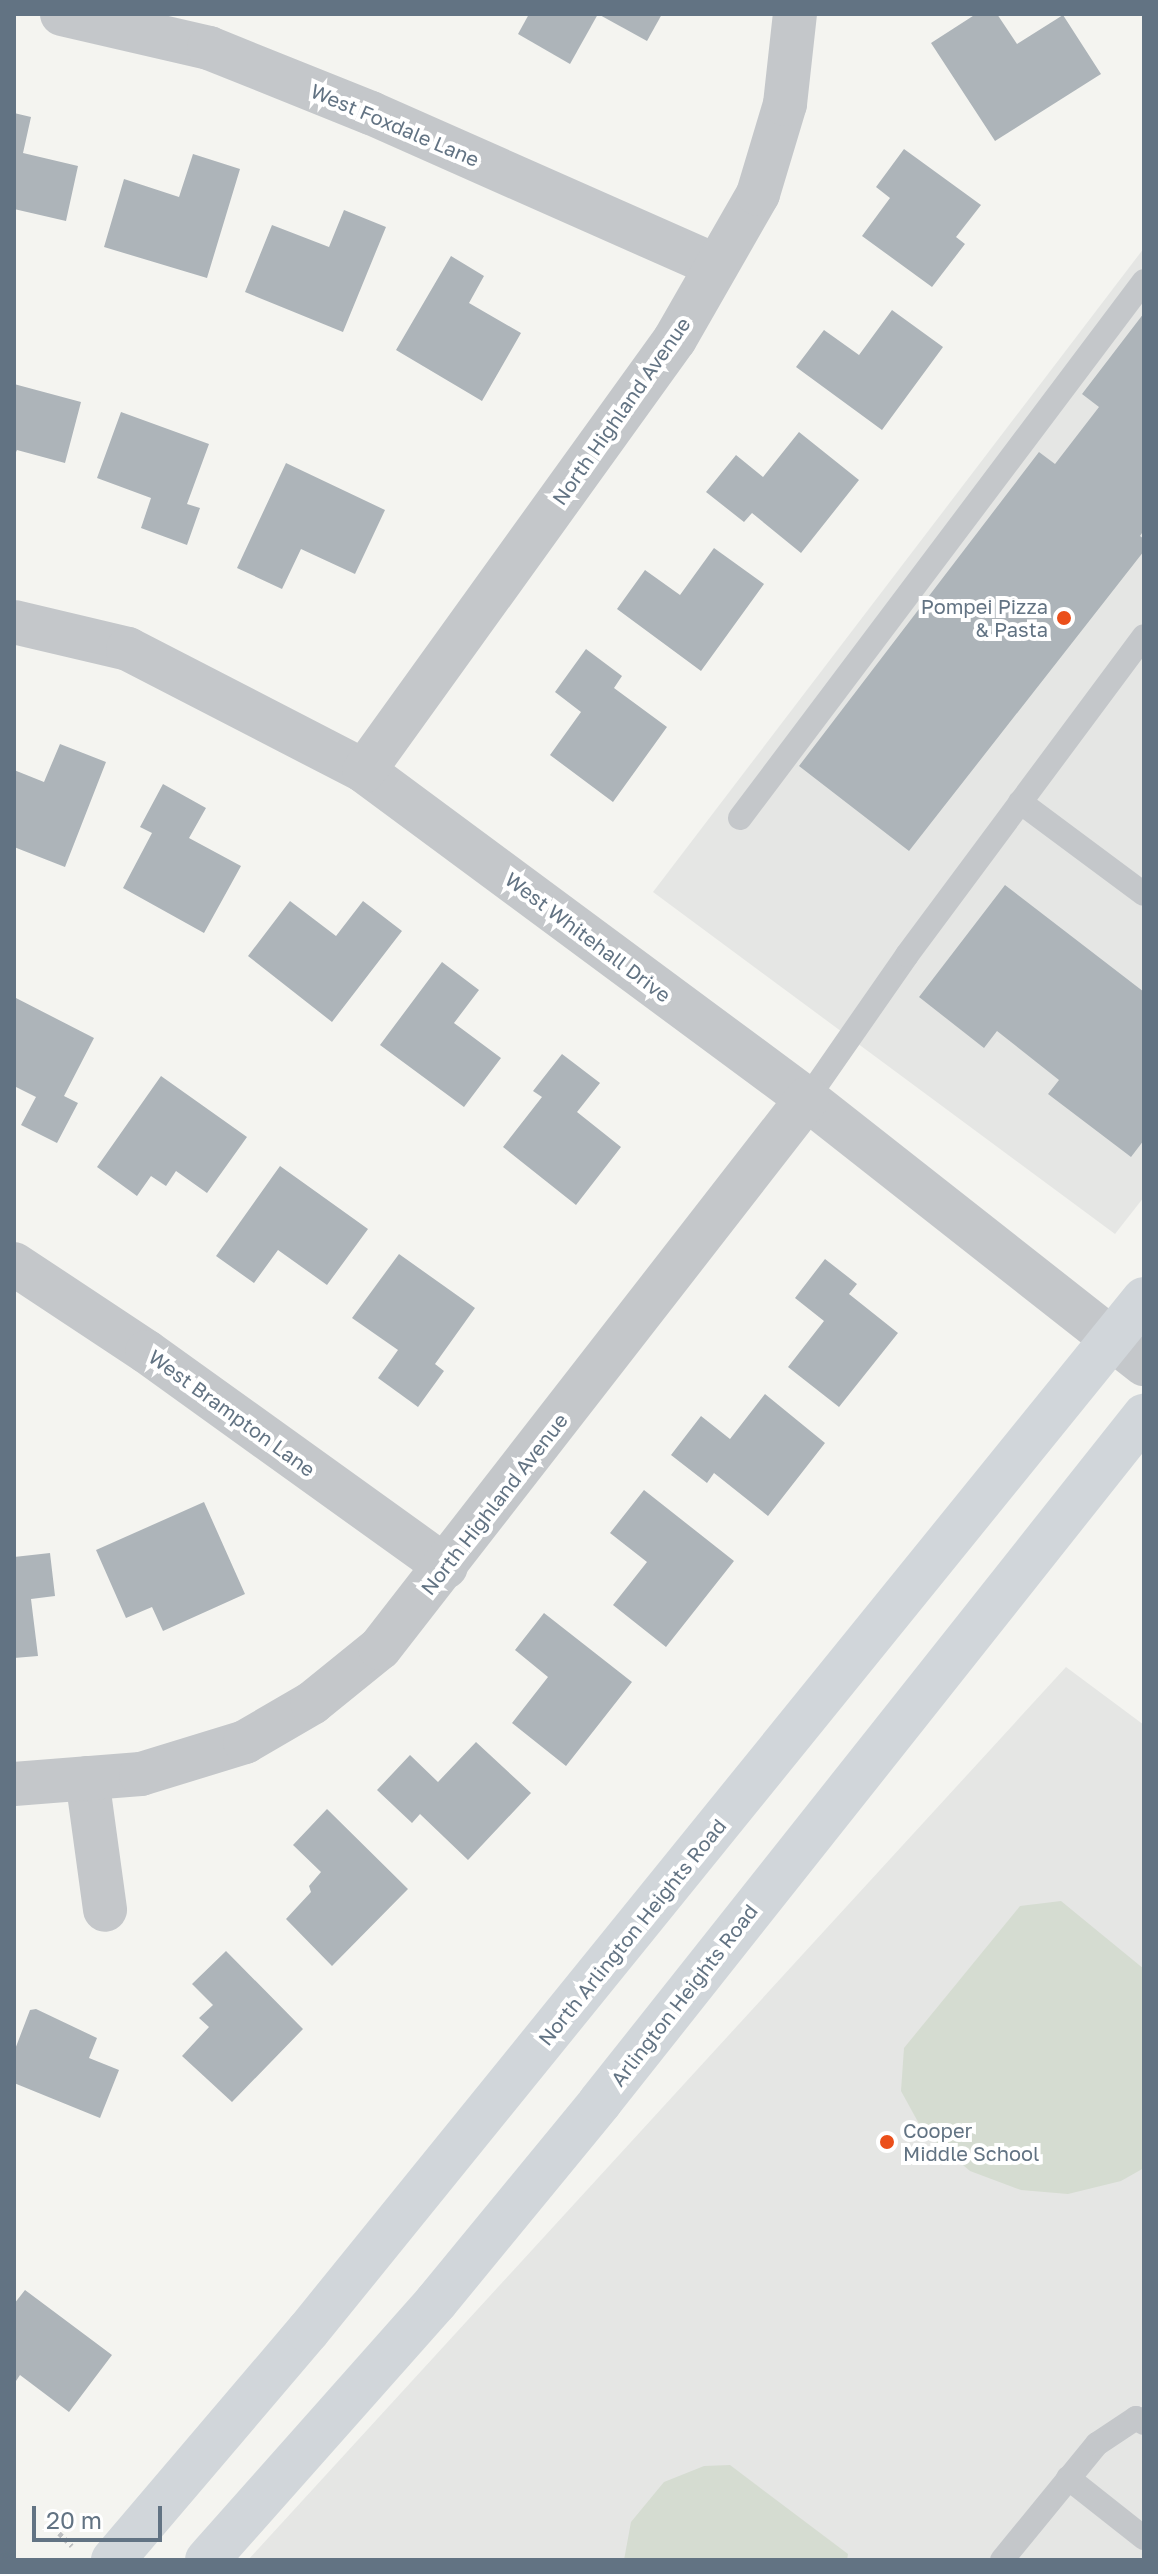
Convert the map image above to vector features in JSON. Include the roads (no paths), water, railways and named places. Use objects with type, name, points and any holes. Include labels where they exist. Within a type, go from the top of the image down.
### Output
[{"type":"main road","name":"North Arlington Heights Road","points":[[113,2560],[1128,1352],[1144,1299]]},
{"type":"main road","name":"Arlington Heights Road","points":[[207,2560],[474,2255],[1144,1416]]},
{"type":"street","name":"West Foxdale Lane","points":[[62,14],[209,48],[371,113],[716,266]]},
{"type":"street","name":"North Highland Avenue","points":[[364,771],[675,339],[758,194],[785,104],[795,14]]},
{"type":"street","name":"West Whitehall Drive","points":[[14,622],[128,649],[364,771],[807,1099],[1128,1352]]},
{"type":"street","name":"North Highland Avenue","points":[[14,1784],[141,1774],[245,1742],[312,1703],[380,1648],[807,1099]]},
{"type":"street","name":"West Brampton Lane","points":[[14,1264],[147,1352],[446,1567]]},
{"type":"street","points":[[87,1778],[105,1910]]},
{"type":"lane","points":[[740,818],[1144,281]]},
{"type":"lane","points":[[807,1099],[1020,802],[1144,636]]},
{"type":"lane","points":[[1020,802],[1144,894]]},
{"type":"lane","points":[[1002,2560],[1097,2444],[1136,2418],[1144,2423]]},
{"type":"lane","points":[[1068,2478],[1144,2538]]},
{"type":"place","name":"Pompei Pizza & Pasta","points":[[1064,618]]},
{"type":"place","name":"Cooper Middle School","points":[[887,2142]]}]
